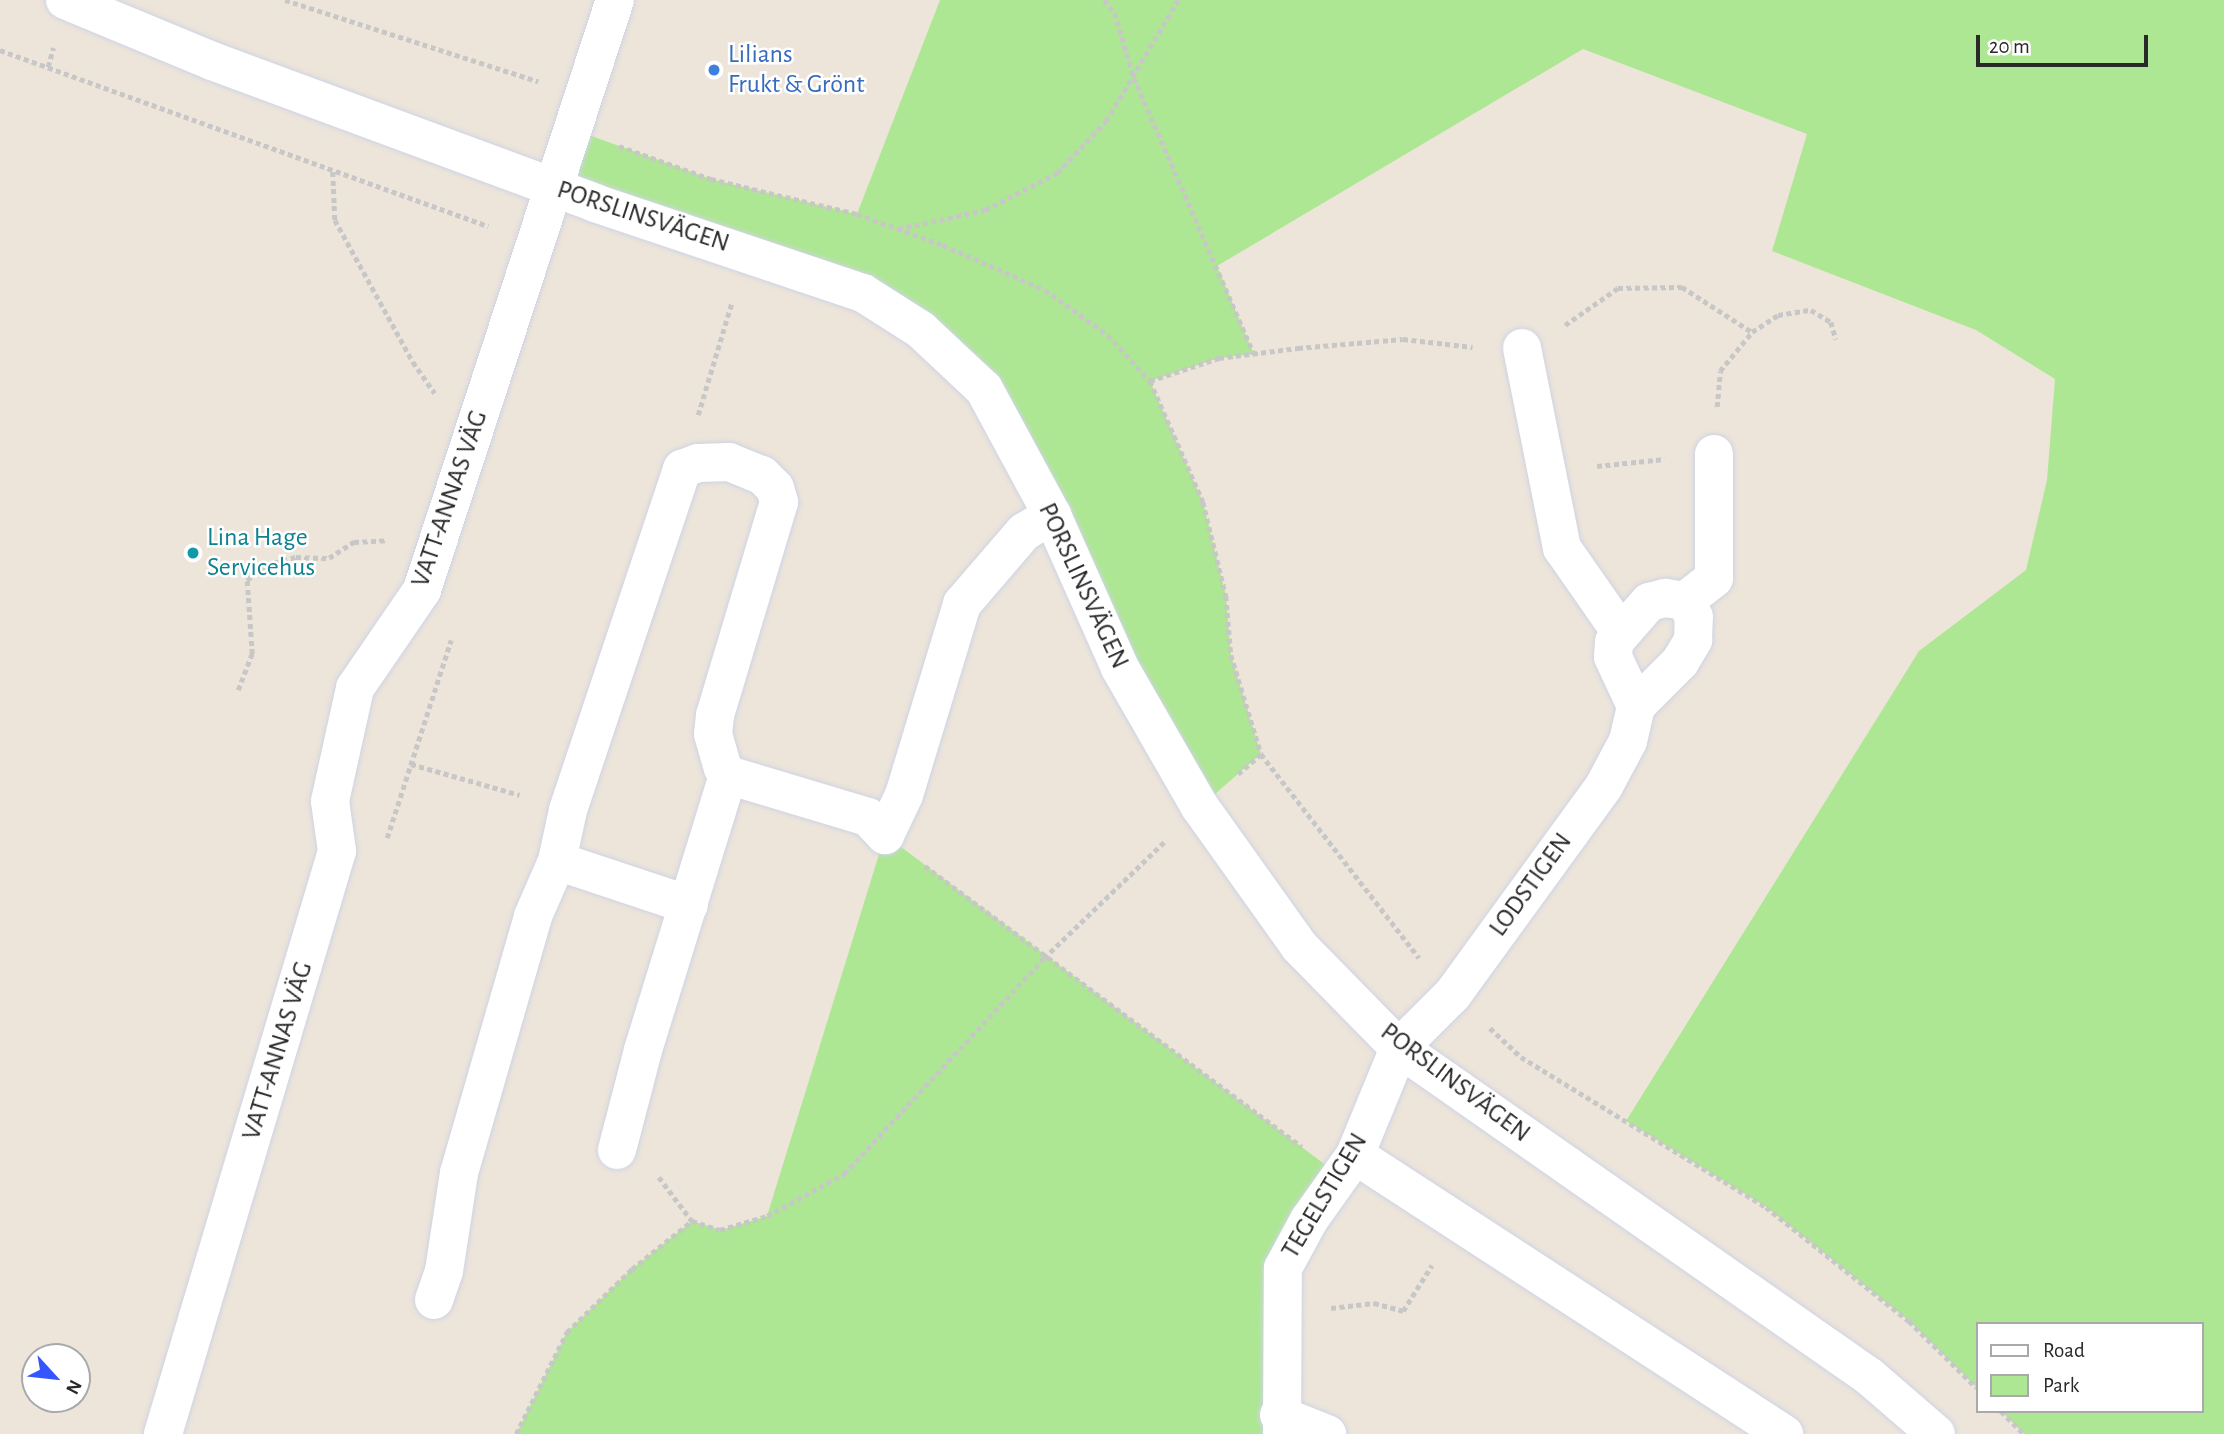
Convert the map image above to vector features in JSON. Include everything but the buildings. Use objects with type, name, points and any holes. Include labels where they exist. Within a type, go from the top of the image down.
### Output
[{"type":"street","name":"PORSLINSVÄGEN","points":[[65,0],[212,61],[552,187],[747,251],[863,293],[921,330],[984,389],[1052,516],[1121,668],[1200,807],[1299,946],[1399,1048],[1870,1377],[1936,1434]]},
{"type":"street","name":"VATT-ANNAS VÄG","points":[[163,1434],[337,851],[330,801],[355,688],[422,590],[615,0]]},
{"type":"street","points":[[1522,348],[1562,548],[1619,631]]},
{"type":"street","points":[[1685,601],[1694,617],[1693,639],[1680,662],[1636,706],[1614,657],[1619,631],[1649,602],[1665,598],[1685,601],[1714,578],[1714,454]]},
{"type":"street","points":[[434,1300],[444,1271],[459,1173],[533,916],[557,862],[568,810],[682,469],[698,463],[729,462],[762,475],[775,488],[779,502],[715,715],[713,734],[728,775],[643,1050],[617,1150]]},
{"type":"street","points":[[728,775],[868,817],[885,835],[904,795],[962,604],[1024,532],[1052,516]]},
{"type":"street","name":"LODSTIGEN","points":[[1399,1048],[1452,994],[1604,786],[1628,741],[1636,706]]},
{"type":"street","points":[[557,862],[689,905]]},
{"type":"street","name":"TEGELSTIGEN","points":[[1280,1424],[1283,1268],[1347,1165],[1399,1048]]},
{"type":"street","points":[[1347,1165],[1459,1223],[1784,1434]]},
{"type":"street","points":[[1280,1424],[1327,1434]]},
{"type":"path","points":[[285,0],[578,112],[711,179],[857,214],[897,229],[1045,290],[1108,335],[1150,381],[1203,502],[1226,596],[1231,655],[1261,754],[1398,935],[1452,994],[1521,1057],[1766,1208],[1909,1321],[1976,1387]]},
{"type":"path","points":[[1104,0],[1115,13],[1134,78],[1254,354],[1219,358],[1150,381]]},
{"type":"path","points":[[897,229],[985,210],[1057,173],[1107,121],[1178,0]]},
{"type":"path","points":[[0,50],[333,172],[534,242]]},
{"type":"path","points":[[333,172],[335,220],[413,362],[440,399]]},
{"type":"path","points":[[682,469],[747,251]]},
{"type":"path","points":[[1547,472],[1714,454],[1720,371],[1752,332]]},
{"type":"path","points":[[238,690],[252,654],[247,580],[266,565],[296,557],[329,558],[354,542],[391,540]]},
{"type":"path","points":[[386,843],[454,634]]},
{"type":"path","points":[[411,764],[568,810]]},
{"type":"path","points":[[516,1434],[566,1332],[632,1269],[692,1221],[720,1230],[766,1216],[844,1174],[1044,958],[1200,807]]},
{"type":"path","points":[[885,835],[1044,958],[1347,1165]]},
{"type":"path","points":[[1282,1315],[1374,1303],[1403,1311],[1459,1223]]},
{"type":"path","points":[[2003,1413],[2024,1434]]},
{"type":"green space","points":[[940,0],[2224,0],[2224,1434],[2024,1434],[2003,1413],[2203,1413],[2203,1322],[1976,1322],[1976,1387],[1909,1321],[1766,1207],[1626,1121],[1919,651],[2026,570],[2047,480],[2055,379],[1976,330],[1772,251],[1807,134],[1583,49],[1217,266],[1254,354],[1219,358],[1150,381],[1203,502],[1226,596],[1231,655],[1261,754],[1200,807],[1052,516],[921,330],[552,187],[572,129],[711,179],[857,214]]},
{"type":"green space","points":[[885,835],[1339,1175],[1309,1220],[1282,1434],[516,1434],[567,1332],[632,1269],[692,1221],[721,1230],[767,1216]]},
{"type":"place","name":"Lilians Frukt & Grönt","points":[[714,70]]},
{"type":"place","name":"Lina Hage Servicehus","points":[[193,553]]}]
